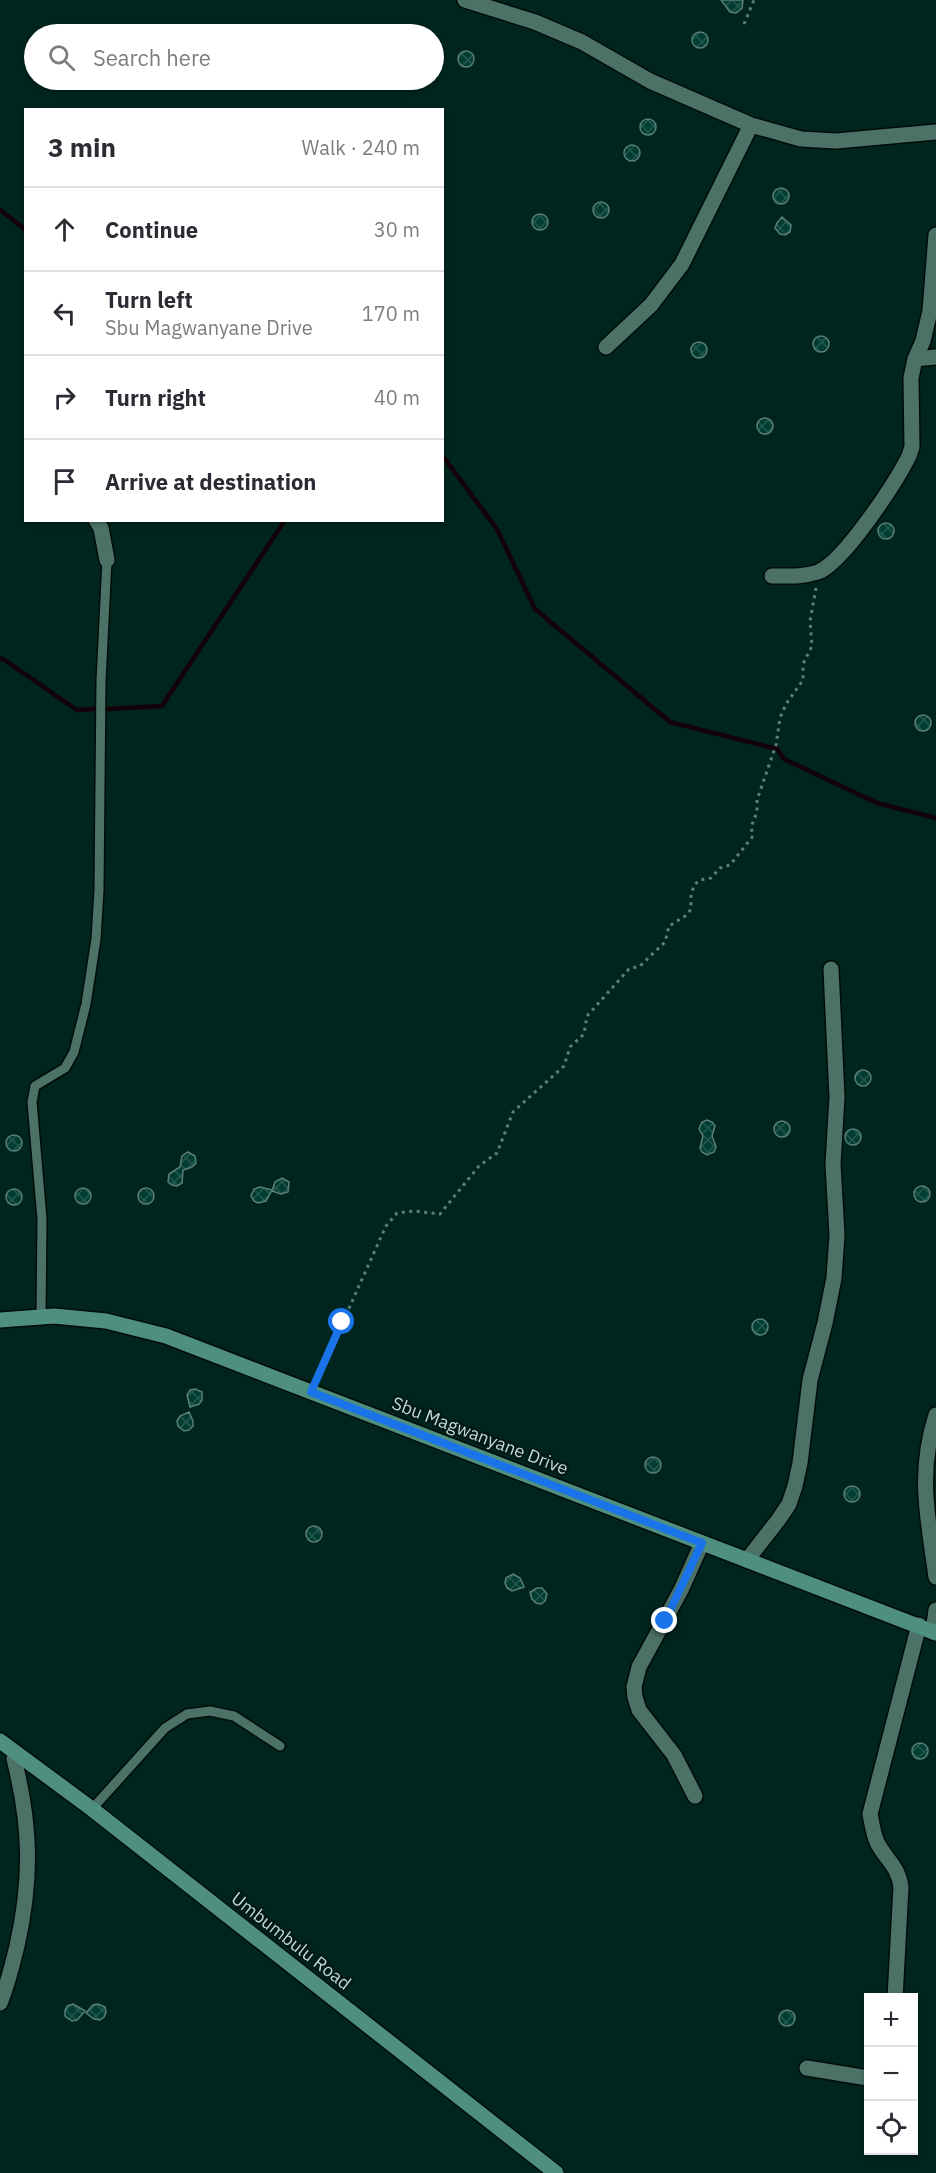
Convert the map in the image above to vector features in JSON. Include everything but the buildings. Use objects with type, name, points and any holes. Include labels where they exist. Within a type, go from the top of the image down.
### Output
[{"type":"main road","name":"Sbu Magwanyane Drive","points":[[0,1320],[41,1317],[106,1320],[166,1336],[929,1630]]},
{"type":"main road","name":"Umbumbulu Road","points":[[0,1742],[14,1759],[92,1809],[556,2173]]},
{"type":"street","points":[[465,0],[535,22],[582,42],[650,81],[751,125],[801,139],[836,141],[936,132]]},
{"type":"street","points":[[606,347],[651,305],[682,264],[751,125]]},
{"type":"street","points":[[772,576],[801,576],[819,571],[831,564],[845,550],[904,467],[912,447],[911,378],[930,311],[936,235]]},
{"type":"street","points":[[915,359],[936,357]]},
{"type":"street","points":[[97,522],[101,528],[107,560]]},
{"type":"street","points":[[747,1560],[789,1504],[795,1486],[810,1380],[834,1278],[837,1235],[833,1164],[837,1097],[831,969]]},
{"type":"street","points":[[936,1415],[930,1438],[924,1487],[927,1526],[936,1577]]},
{"type":"street","points":[[694,1796],[674,1755],[639,1710],[634,1687],[639,1667],[681,1590],[702,1543]]},
{"type":"street","points":[[895,1993],[901,1902],[900,1876],[877,1841],[870,1814],[936,1610]]},
{"type":"street","points":[[0,2003],[8,1984],[27,1900],[28,1877],[23,1795],[14,1759]]},
{"type":"street","points":[[807,2068],[864,2077]]},
{"type":"lane","points":[[41,1317],[42,1219],[35,1155],[33,1091],[41,1081],[65,1068],[74,1052],[86,1004],[96,939],[99,890],[101,681],[107,560]]},
{"type":"lane","points":[[92,1809],[165,1728],[187,1714],[210,1711],[234,1716],[280,1746]]},
{"type":"path","points":[[744,24],[754,0]]},
{"type":"path","points":[[311,1392],[386,1226],[397,1213],[414,1211],[440,1214],[479,1166],[497,1153],[513,1112],[564,1066],[570,1047],[584,1034],[587,1017],[629,969],[640,966],[665,942],[669,926],[687,915],[691,909],[694,885],[700,880],[711,878],[720,868],[730,865],[749,843],[753,836],[751,827],[757,812],[758,800],[776,745],[780,718],[786,704],[803,680],[803,664],[812,646],[810,621],[819,571]]},
{"type":"waterway","points":[[0,210],[24,228]]},
{"type":"waterway","points":[[444,458],[497,529],[535,609],[670,722],[777,749],[784,759],[877,803],[936,818]]},
{"type":"waterway","points":[[108,709],[162,706],[284,522]]},
{"type":"waterway","points":[[0,659],[77,710],[94,709]]},
{"type":"route","points":[[342,1322],[311,1392],[702,1543],[665,1621]]}]
